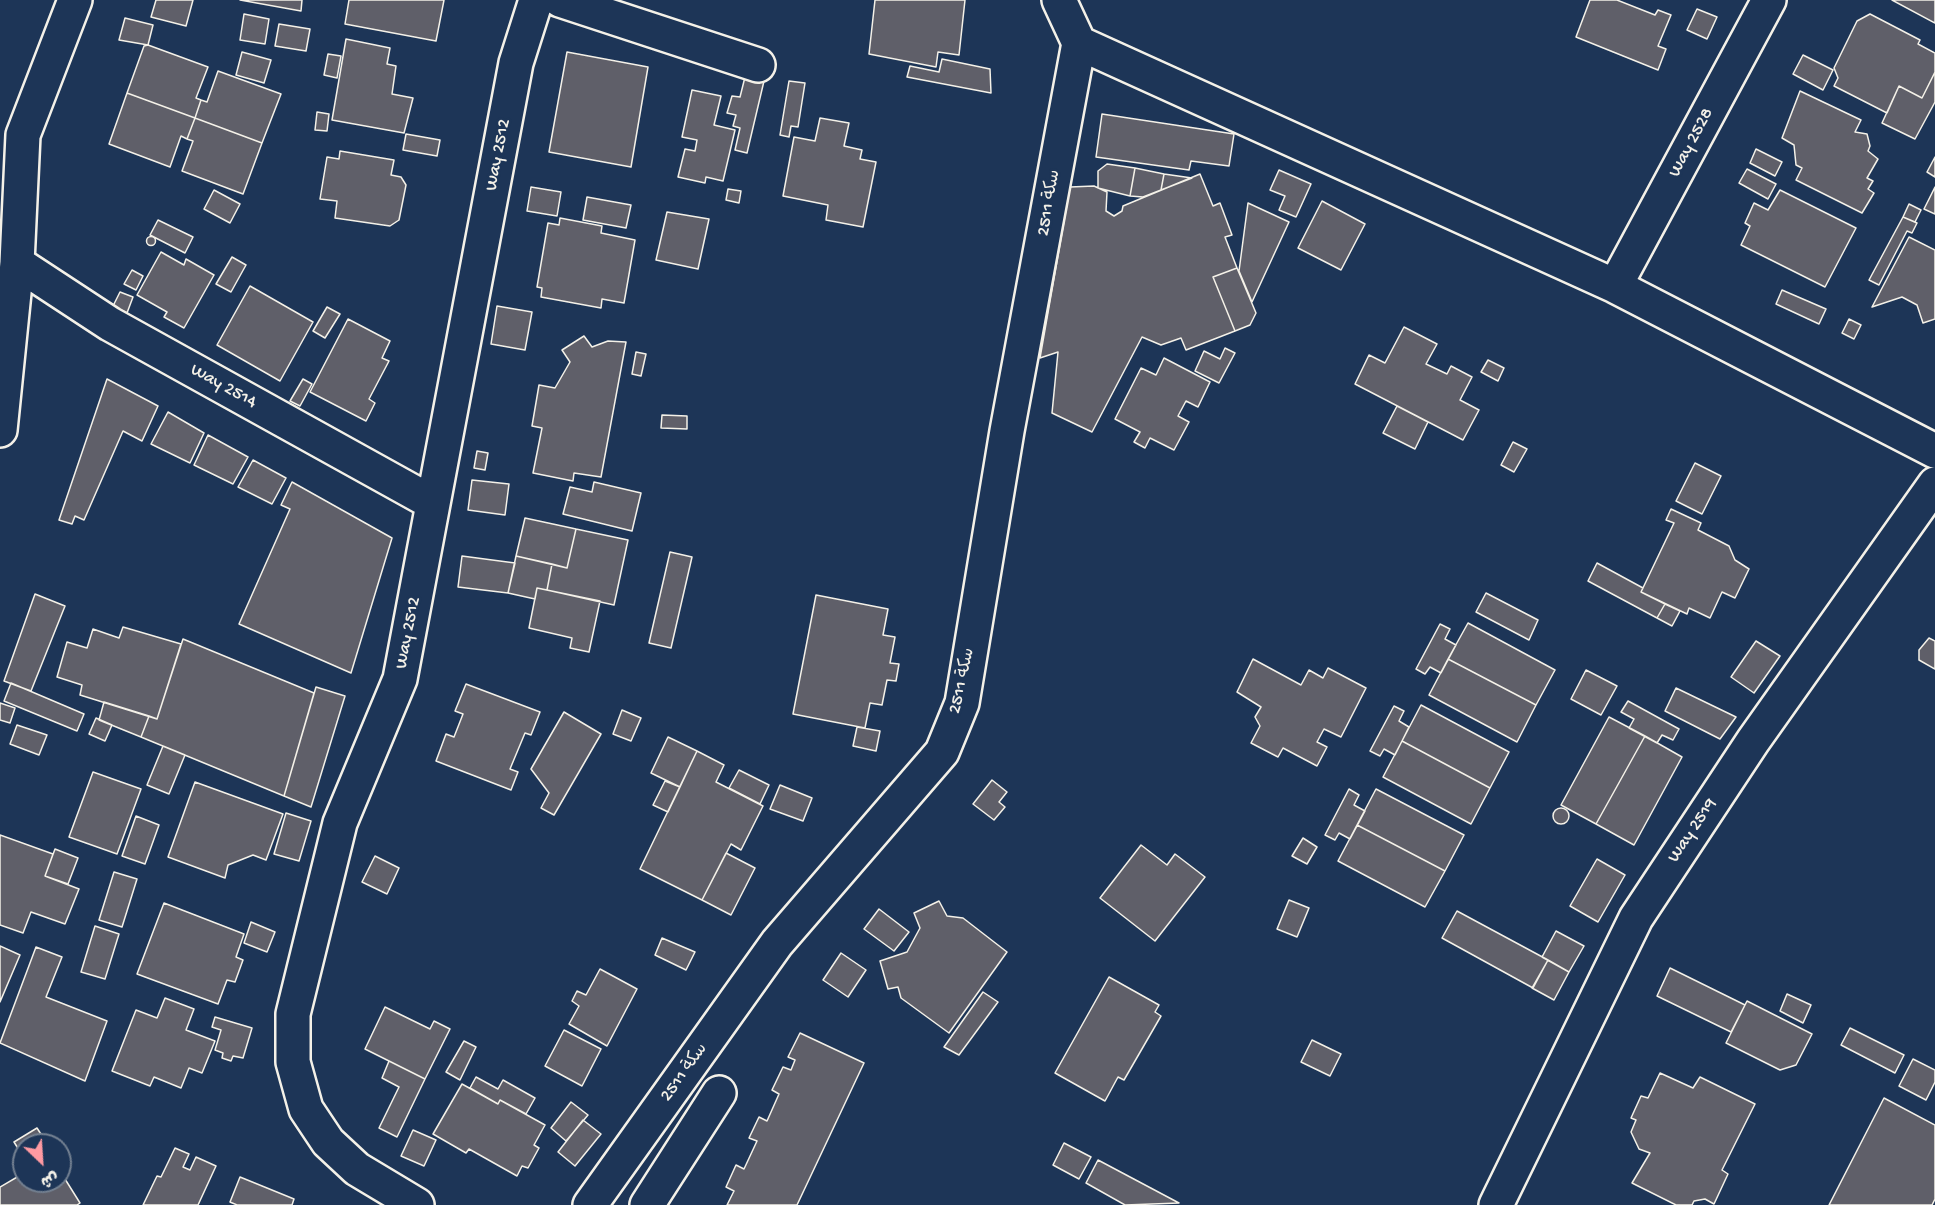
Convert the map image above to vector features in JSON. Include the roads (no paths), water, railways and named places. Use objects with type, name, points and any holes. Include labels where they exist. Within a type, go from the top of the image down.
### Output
[{"type":"street","points":[[0,430],[17,263],[23,135],[75,0]]},
{"type":"street","name":"Way 2512","points":[[417,1205],[357,1169],[328,1142],[306,1109],[293,1062],[293,1014],[340,823],[400,679],[516,63],[536,0]]},
{"type":"street","points":[[560,0],[758,65]]},
{"type":"street","points":[[1059,0],[1079,43],[1615,286],[1935,452]]},
{"type":"street","name":"Way 2528","points":[[1615,286],[1769,0]]},
{"type":"street","name":"سكة 2511","points":[[590,1205],[777,943],[942,752],[962,703],[1007,431],[1079,43]]},
{"type":"street","name":"Way 2514","points":[[17,263],[110,324],[434,503]]},
{"type":"street","name":"Way 2519","points":[[1496,1205],[1636,918],[1753,741],[1935,484]]},
{"type":"street","points":[[647,1205],[719,1093]]}]
